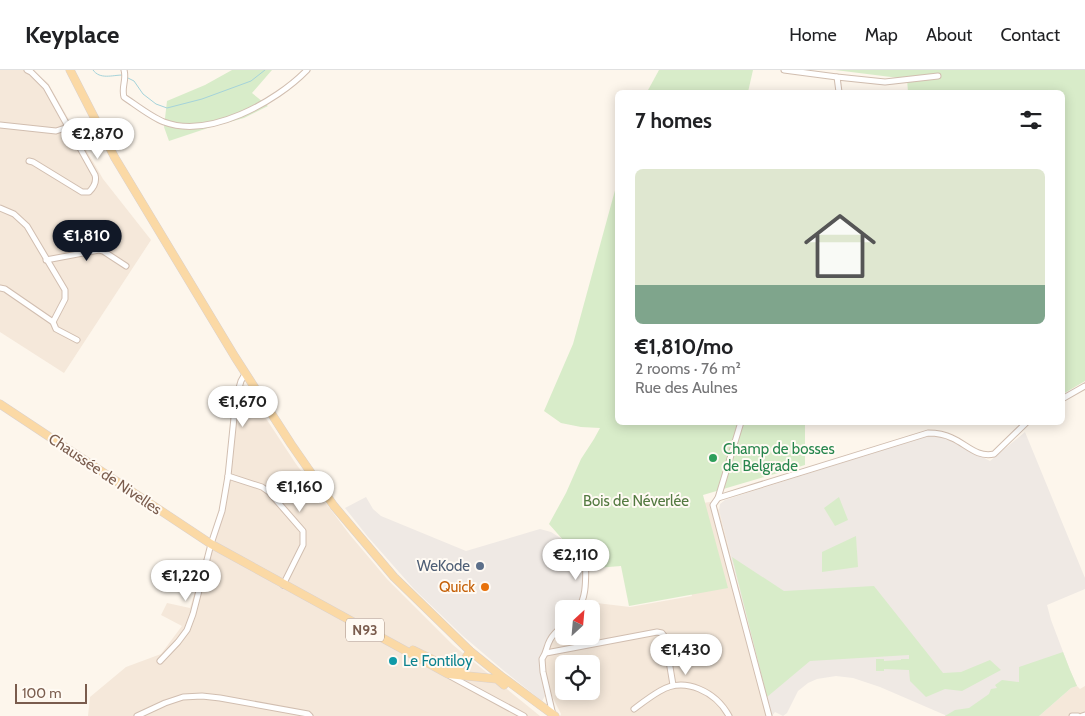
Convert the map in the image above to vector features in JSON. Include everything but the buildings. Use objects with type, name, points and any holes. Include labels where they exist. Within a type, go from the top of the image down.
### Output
[{"type":"main road","points":[[70,70],[115,158],[246,374],[300,459],[334,506],[394,577],[470,651],[521,692],[554,715]]},
{"type":"main road","name":"Chaussée de Nivelles","points":[[0,404],[211,544]]},
{"type":"main road","name":"N93","points":[[211,544],[283,585],[450,672],[497,679],[514,691],[521,692]]},
{"type":"main road","name":"N93","points":[[283,585],[441,664],[450,672]]},
{"type":"main road","points":[[450,672],[462,664],[470,651]]},
{"type":"main road","points":[[450,672],[501,676]]},
{"type":"street","points":[[26,70],[31,72],[46,87],[95,174],[95,184],[89,192],[82,192],[29,161]]},
{"type":"street","points":[[125,74],[122,92],[124,97],[162,122],[192,127],[234,117],[262,104],[280,94],[307,70]]},
{"type":"street","points":[[784,70],[885,82],[938,76]]},
{"type":"street","points":[[837,77],[838,90]]},
{"type":"street","points":[[0,125],[56,131],[68,127]]},
{"type":"street","points":[[0,208],[14,214],[27,226],[65,290],[65,300],[53,322]]},
{"type":"street","points":[[46,260],[99,250],[126,266]]},
{"type":"street","points":[[0,288],[5,289],[53,322],[56,329],[77,340]]},
{"type":"street","points":[[160,661],[187,630],[193,614],[211,544],[222,512],[228,476],[236,398],[241,381],[246,374]]},
{"type":"street","points":[[1065,397],[1085,386]]},
{"type":"street","points":[[740,425],[718,498],[713,505],[769,716]]},
{"type":"street","points":[[718,498],[928,433],[942,434],[979,454],[987,456],[994,454],[1024,425]]},
{"type":"street","points":[[228,476],[262,487],[269,492],[303,531],[304,545],[283,585]]},
{"type":"street","points":[[583,600],[586,558]]},
{"type":"street","points":[[546,653],[657,632],[662,633],[665,637],[674,685]]},
{"type":"street","points":[[554,715],[542,672],[542,659],[550,639],[555,634]]},
{"type":"street","points":[[450,672],[524,716]]},
{"type":"street","points":[[634,709],[660,690],[674,685],[691,686],[706,691],[726,709],[729,716]]},
{"type":"street","points":[[138,716],[165,702],[183,697],[202,696],[308,714],[310,716]]},
{"type":"street","points":[[1072,716],[1078,716]]},
{"type":"shaded area","points":[[0,70],[32,70],[48,83],[103,179],[151,240],[64,373],[0,332]]},
{"type":"shaded area","points":[[244,385],[296,464],[350,535],[387,579],[453,645],[540,716],[88,716],[90,697],[126,667],[161,654],[182,626],[161,615],[167,603],[190,608],[230,473],[241,386]]},
{"type":"shaded area","points":[[1025,432],[1085,578],[1085,589],[1047,605],[1077,686],[1071,688],[1039,716],[945,716],[880,687],[853,678],[836,676],[817,679],[808,683],[798,691],[787,713],[783,716],[775,712],[772,716],[719,510],[720,504],[725,500],[936,433],[990,461]]},
{"type":"shaded area","points":[[366,497],[373,509],[381,516],[466,551],[540,529],[551,532],[562,539],[578,557],[582,569],[582,594],[579,600],[555,600],[555,631],[545,644],[540,661],[545,696],[542,701],[463,636],[414,589],[345,508]]},
{"type":"shaded area","points":[[710,502],[719,510],[772,716],[560,716],[561,714],[548,688],[544,660],[550,642],[555,637],[555,645],[600,645],[600,603],[630,607],[692,596],[673,507]]},
{"type":"shaded area","points":[[1077,686],[1080,689],[1085,686],[1085,716],[1039,716],[1071,688]]},
{"type":"green space","points":[[232,70],[272,70],[252,93],[268,106],[244,118],[169,141],[164,127],[167,101],[205,85]]},
{"type":"green space","points":[[659,70],[753,70],[748,90],[648,90]]},
{"type":"green space","points":[[835,70],[1085,70],[1085,381],[1065,393],[1065,90],[908,90],[907,79]]},
{"type":"green space","name":"Bois de Néverlée","points":[[615,190],[615,425],[805,425],[805,465],[703,495],[728,588],[629,606],[621,566],[596,568],[579,558],[549,524],[566,493],[581,459],[600,428],[561,423],[544,411],[573,344]]},
{"type":"green space","points":[[839,497],[848,520],[835,526],[824,508]]},
{"type":"green space","points":[[856,536],[858,567],[822,572],[822,552]]},
{"type":"green space","points":[[732,557],[784,591],[874,586],[943,673],[961,672],[990,660],[1001,670],[962,691],[945,689],[926,697],[910,681],[909,670],[884,669],[884,671],[876,671],[876,659],[884,659],[884,661],[901,660],[909,659],[909,655],[810,661],[767,697]]},
{"type":"green space","points":[[1063,652],[1077,686],[1071,688],[1039,716],[945,716],[955,710],[969,708],[989,694],[991,689],[997,688],[995,685],[1002,680],[1019,682],[1019,667]]},
{"type":"waterway","points":[[93,70],[103,76],[123,75]]},
{"type":"waterway","points":[[126,77],[134,81],[143,94],[156,104],[167,108],[202,99],[251,81],[265,70]]},
{"type":"place","name":"Champ de bosses de Belgrade","points":[[713,458]]},
{"type":"place","name":"WeKode","points":[[480,566]]},
{"type":"place","name":"Quick","points":[[485,587]]},
{"type":"place","name":"Le Fontiloy","points":[[393,661]]}]
